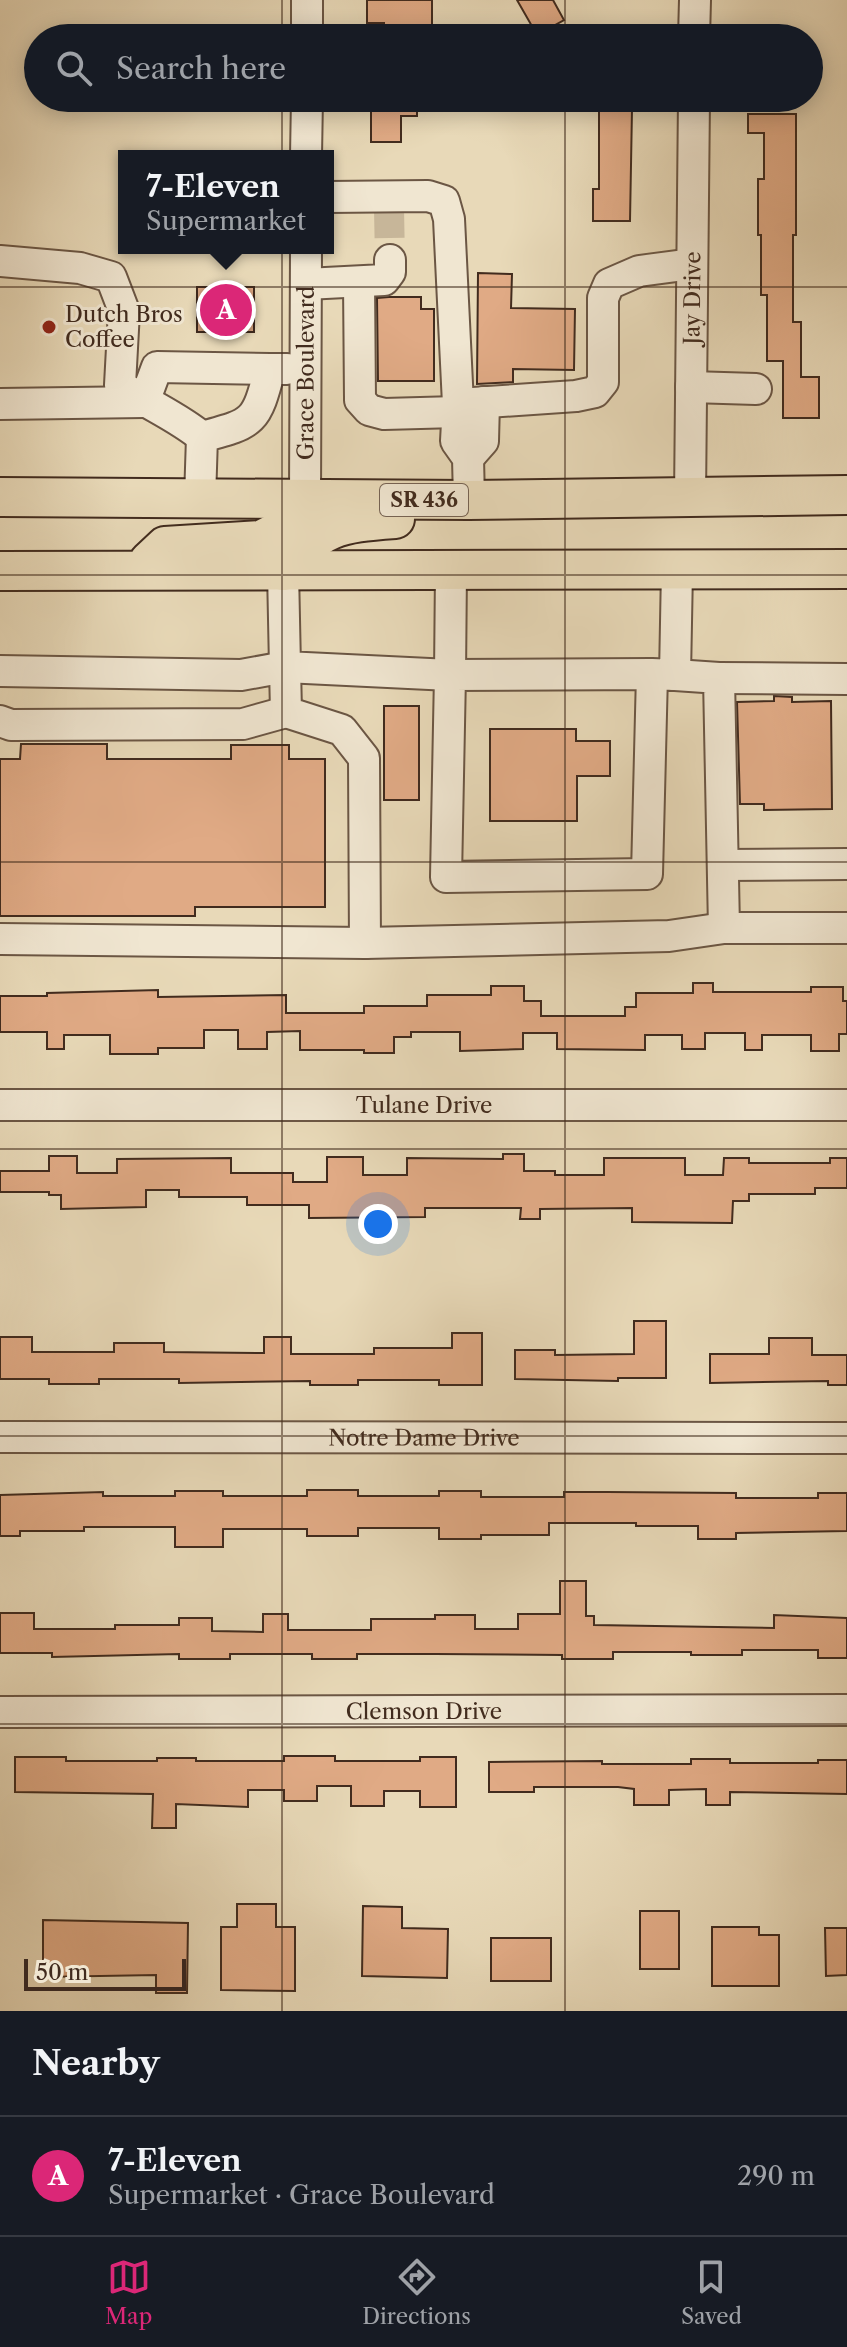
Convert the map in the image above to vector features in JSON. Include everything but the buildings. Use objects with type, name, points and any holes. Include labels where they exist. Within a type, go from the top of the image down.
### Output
[{"type":"main road","name":"SR 436","points":[[0,497],[469,500],[847,495]]},
{"type":"main road","points":[[138,571],[165,546],[261,540],[288,526],[305,499]]},
{"type":"main road","points":[[283,571],[316,536],[334,528],[367,521],[472,513],[553,499]]},
{"type":"main road","points":[[0,571],[847,569]]},
{"type":"street","points":[[307,0],[307,24]]},
{"type":"street","points":[[694,24],[695,0]]},
{"type":"street","points":[[306,150],[307,112]]},
{"type":"street","name":"Jay Drive","points":[[690,498],[694,112]]},
{"type":"street","points":[[334,197],[389,202],[428,196],[444,201],[449,219],[467,406],[483,441],[468,458],[469,500]]},
{"type":"street","name":"Grace Boulevard","points":[[305,499],[306,254]]},
{"type":"street","points":[[306,284],[384,280],[390,272],[390,260]]},
{"type":"street","points":[[0,261],[80,268],[111,277],[124,311],[120,385],[144,402],[184,422],[202,437]]},
{"type":"street","points":[[359,282],[360,400],[369,410],[384,414],[595,392],[603,382],[603,298],[609,284],[639,271],[692,264]]},
{"type":"street","points":[[144,402],[157,367],[305,368]]},
{"type":"street","points":[[202,437],[242,426],[261,406],[270,369]]},
{"type":"street","points":[[691,387],[756,389]]},
{"type":"street","points":[[0,404],[144,402]]},
{"type":"street","points":[[200,499],[202,437]]},
{"type":"street","points":[[451,570],[446,877],[647,874],[663,674],[677,570]]},
{"type":"street","points":[[283,571],[286,712]]},
{"type":"street","points":[[0,671],[241,675],[285,667],[450,675],[663,674],[719,678],[847,679]]},
{"type":"street","points":[[719,678],[724,928]]},
{"type":"street","points":[[0,721],[11,725],[243,724],[286,712],[342,730],[364,758],[365,943]]},
{"type":"street","points":[[723,865],[847,864]]},
{"type":"street","points":[[0,939],[365,943],[669,936],[724,928],[847,928]]},
{"type":"street","name":"Tulane Drive","points":[[0,1105],[847,1105]]},
{"type":"street","name":"Notre Dame Drive","points":[[0,1437],[847,1438]]},
{"type":"street","name":"Clemson Drive","points":[[0,1712],[847,1710]]},
{"type":"tunnel","points":[[389,208],[390,260]]},
{"type":"place","name":"7-Eleven","points":[[226,310]]},
{"type":"place","name":"Dutch Bros Coffee","points":[[49,327]]}]
